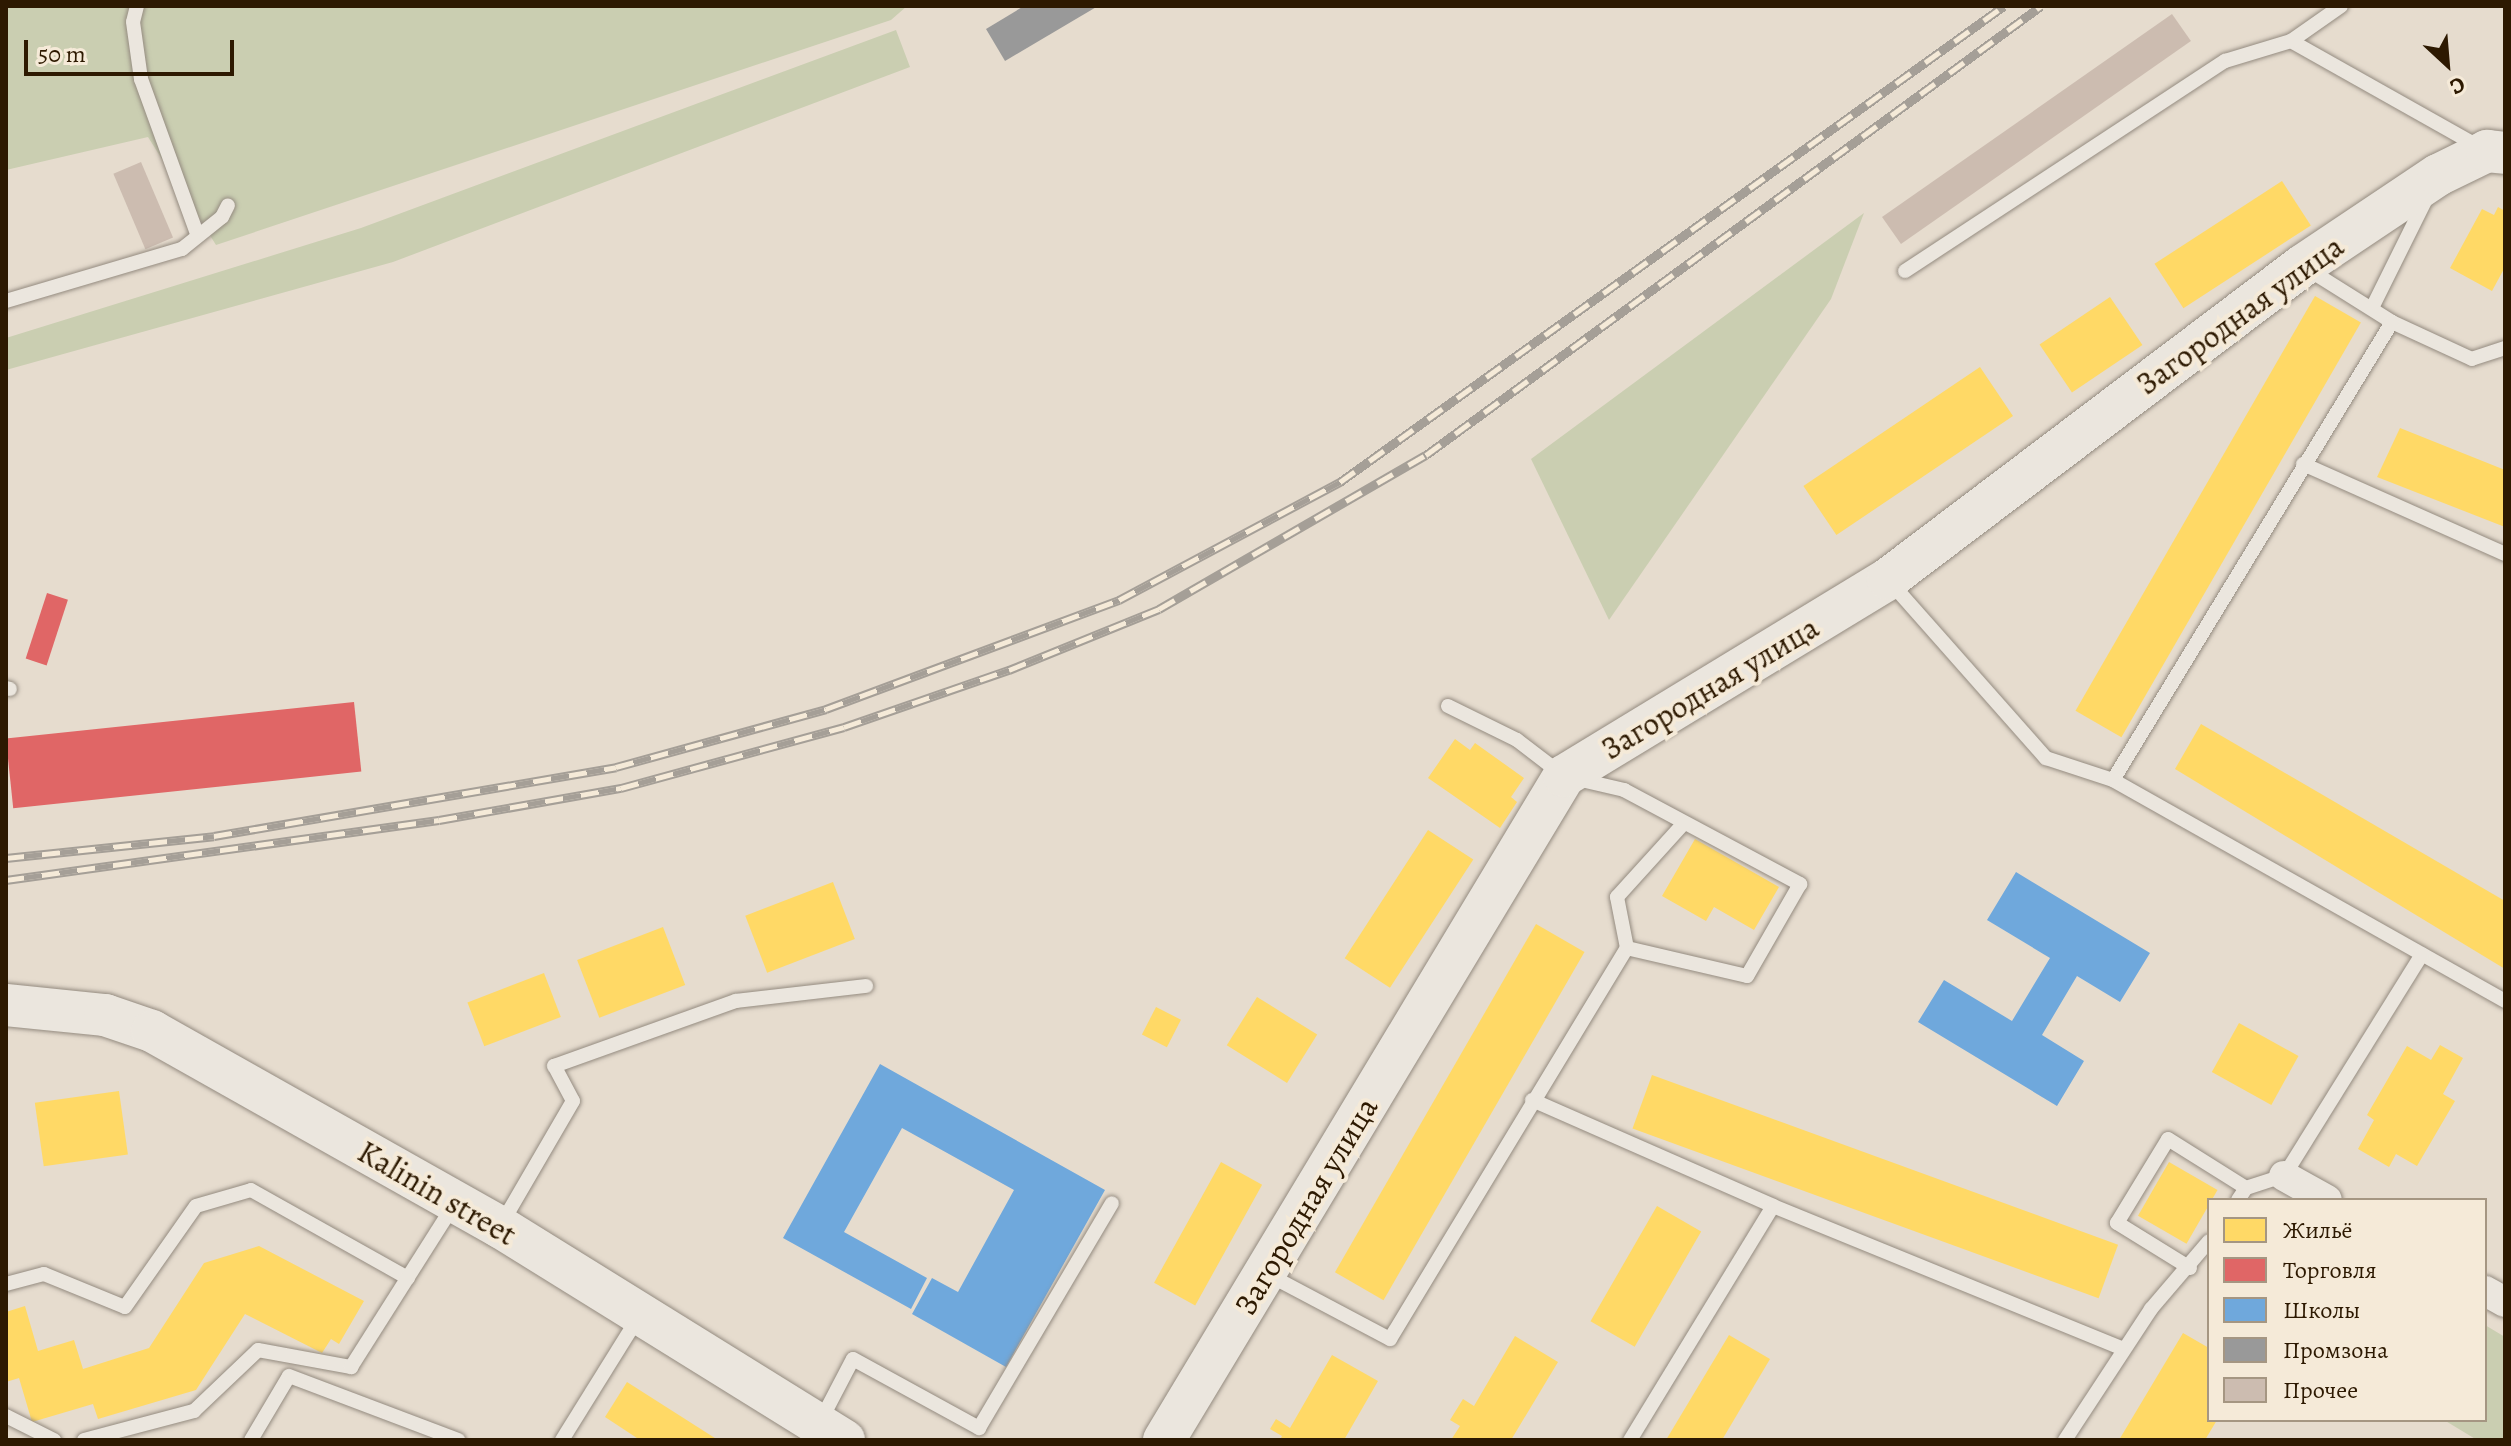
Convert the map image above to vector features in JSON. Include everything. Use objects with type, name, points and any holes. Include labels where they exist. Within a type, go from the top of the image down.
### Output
[{"type":"street","name":"Загородная улица","points":[[1164,1440],[1564,776],[1888,579],[2302,266],[2438,175],[2496,152]]},
{"type":"street","name":"Kalinin street","points":[[6,1005],[105,1015],[152,1031],[500,1227],[638,1317],[831,1432]]},
{"type":"street","points":[[2284,1176],[2323,1198]]},
{"type":"street","points":[[2487,1292],[2505,1302]]},
{"type":"lane","points":[[137,6],[133,22],[141,79],[197,234]]},
{"type":"lane","points":[[1905,271],[2225,61],[2291,41],[2341,6]]},
{"type":"lane","points":[[2291,41],[2496,152]]},
{"type":"lane","points":[[2373,306],[2438,175]]},
{"type":"lane","points":[[6,301],[182,249],[222,217],[228,205]]},
{"type":"lane","points":[[2302,266],[2373,306],[2392,322],[2472,359],[2505,348]]},
{"type":"lane","points":[[2113,780],[2392,322]]},
{"type":"lane","points":[[2303,464],[2505,554]]},
{"type":"lane","points":[[1888,579],[2046,758],[2113,780],[2505,1001]]},
{"type":"lane","points":[[1448,706],[1517,740],[1564,776],[1624,790],[1800,884],[1747,976],[1627,948]]},
{"type":"lane","points":[[1265,1273],[1390,1339],[1532,1100],[1627,948],[1617,897],[1684,823]]},
{"type":"lane","points":[[2190,1268],[2117,1223],[2168,1139],[2242,1194],[2284,1176],[2422,954]]},
{"type":"lane","points":[[500,1227],[573,1101],[554,1066],[736,1001],[866,986]]},
{"type":"lane","points":[[1532,1100],[1773,1206],[2123,1349]]},
{"type":"lane","points":[[6,1284],[44,1274],[125,1307],[196,1206],[251,1190],[408,1278]]},
{"type":"lane","points":[[84,1440],[194,1411],[258,1350],[351,1367],[455,1202]]},
{"type":"lane","points":[[831,1432],[853,1359],[979,1428],[1112,1203]]},
{"type":"lane","points":[[1630,1440],[1773,1206]]},
{"type":"lane","points":[[2065,1440],[2151,1309],[2190,1268],[2207,1244]]},
{"type":"lane","points":[[562,1440],[638,1317]]},
{"type":"lane","points":[[251,1440],[289,1376],[458,1440]]},
{"type":"lane","points":[[6,1416],[54,1440]]},
{"type":"green space","points":[[6,6],[907,6],[891,20],[216,245],[148,137],[6,170]]},
{"type":"green space","points":[[896,30],[910,67],[393,262],[6,370],[6,338],[361,228]]},
{"type":"green space","points":[[1864,213],[1831,299],[1609,620],[1531,459]]},
{"type":"green space","points":[[2487,1326],[2505,1337],[2505,1440],[2477,1440],[2447,1422],[2487,1422]]},
{"type":"building: Жильё","points":[[2282,181],[2311,225],[2183,308],[2155,264]]},
{"type":"building: Жильё","points":[[2498,207],[2505,211],[2505,267],[2492,291],[2450,268],[2482,209],[2494,215]]},
{"type":"building: Жильё","points":[[2315,296],[2361,322],[2121,737],[2076,711]]},
{"type":"building: Жильё","points":[[2110,297],[2142,345],[2072,393],[2040,345]]},
{"type":"building: Жильё","points":[[1980,367],[2013,416],[1836,535],[1803,486]]},
{"type":"building: Жильё","points":[[2400,428],[2505,470],[2505,527],[2377,477]]},
{"type":"building: Жильё","points":[[2201,724],[2505,901],[2505,969],[2175,769]]},
{"type":"building: Жильё","points":[[1455,739],[1470,750],[1475,743],[1524,778],[1511,797],[1517,802],[1500,828],[1428,778]]},
{"type":"building: Жильё","points":[[1428,830],[1473,859],[1390,988],[1345,958]]},
{"type":"building: Жильё","points":[[1695,839],[1779,887],[1754,930],[1714,907],[1706,921],[1662,896]]},
{"type":"building: Жильё","points":[[833,882],[855,939],[767,973],[745,916]]},
{"type":"building: Жильё","points":[[1536,924],[1584,952],[1383,1300],[1335,1272]]},
{"type":"building: Жильё","points":[[663,927],[685,985],[599,1018],[577,960]]},
{"type":"building: Жильё","points":[[544,973],[561,1017],[484,1046],[467,1002]]},
{"type":"building: Жильё","points":[[1257,997],[1317,1035],[1287,1083],[1227,1045]]},
{"type":"building: Жильё","points":[[1156,1007],[1181,1020],[1167,1047],[1142,1035]]},
{"type":"building: Жильё","points":[[2239,1023],[2298,1056],[2271,1105],[2212,1072]]},
{"type":"building: Жильё","points":[[2440,1045],[2463,1058],[2443,1094],[2455,1101],[2417,1166],[2396,1154],[2389,1167],[2358,1149],[2374,1120],[2367,1115],[2407,1046],[2431,1060]]},
{"type":"building: Жильё","points":[[1652,1075],[2118,1245],[2099,1298],[1633,1129]]},
{"type":"building: Жильё","points":[[119,1091],[128,1154],[44,1166],[35,1103]]},
{"type":"building: Жильё","points":[[1221,1162],[1262,1185],[1195,1305],[1154,1283]]},
{"type":"building: Жильё","points":[[2169,1162],[2217,1190],[2213,1198],[2207,1198],[2207,1208],[2186,1244],[2138,1216]]},
{"type":"building: Жильё","points":[[1657,1206],[1701,1232],[1635,1347],[1590,1321]]},
{"type":"building: Жильё","points":[[259,1246],[364,1301],[339,1344],[331,1339],[322,1353],[245,1314],[196,1390],[98,1419],[93,1404],[32,1422],[19,1378],[6,1382],[6,1312],[25,1306],[38,1351],[74,1340],[83,1369],[149,1348],[204,1263]]},
{"type":"building: Жильё","points":[[2183,1333],[2207,1347],[2207,1422],[2216,1422],[2205,1440],[2119,1440]]},
{"type":"building: Жильё","points":[[1729,1335],[1770,1359],[1722,1440],[1666,1440]]},
{"type":"building: Жильё","points":[[1515,1336],[1558,1362],[1511,1440],[1451,1440],[1460,1426],[1450,1420],[1463,1399],[1474,1406]]},
{"type":"building: Жильё","points":[[1332,1355],[1378,1381],[1344,1440],[1280,1440],[1282,1436],[1270,1429],[1276,1419],[1290,1428]]},
{"type":"building: Жильё","points":[[627,1382],[718,1440],[640,1440],[605,1417]]},
{"type":"building: Торговля","points":[[47,593],[68,600],[47,665],[26,659]]},
{"type":"building: Торговля","points":[[354,702],[361,772],[13,808],[6,739]]},
{"type":"building: Школы","points":[[2016,872],[2150,953],[2120,1002],[2077,976],[2042,1035],[2084,1061],[2057,1106],[1918,1022],[1944,980],[2012,1021],[2050,958],[1987,920]]},
{"type":"building: Школы","points":[[880,1064],[1105,1190],[1006,1367],[912,1314],[932,1278],[958,1292],[1014,1190],[902,1128],[844,1232],[927,1278],[911,1309],[783,1238]]},
{"type":"building: Промзона","points":[[1024,6],[1098,6],[1005,61],[986,29]]},
{"type":"building: Прочее","points":[[2172,14],[2191,41],[1901,244],[1882,217]]},
{"type":"building: Прочее","points":[[141,162],[173,237],[145,249],[113,174]]},
{"type":"railway","points":[[6,858],[214,836],[616,767],[826,709],[1119,600],[1340,482],[2004,6]]},
{"type":"railway","points":[[6,880],[439,820],[621,788],[844,727],[1009,670],[1159,609],[1426,455],[2041,6]]}]
